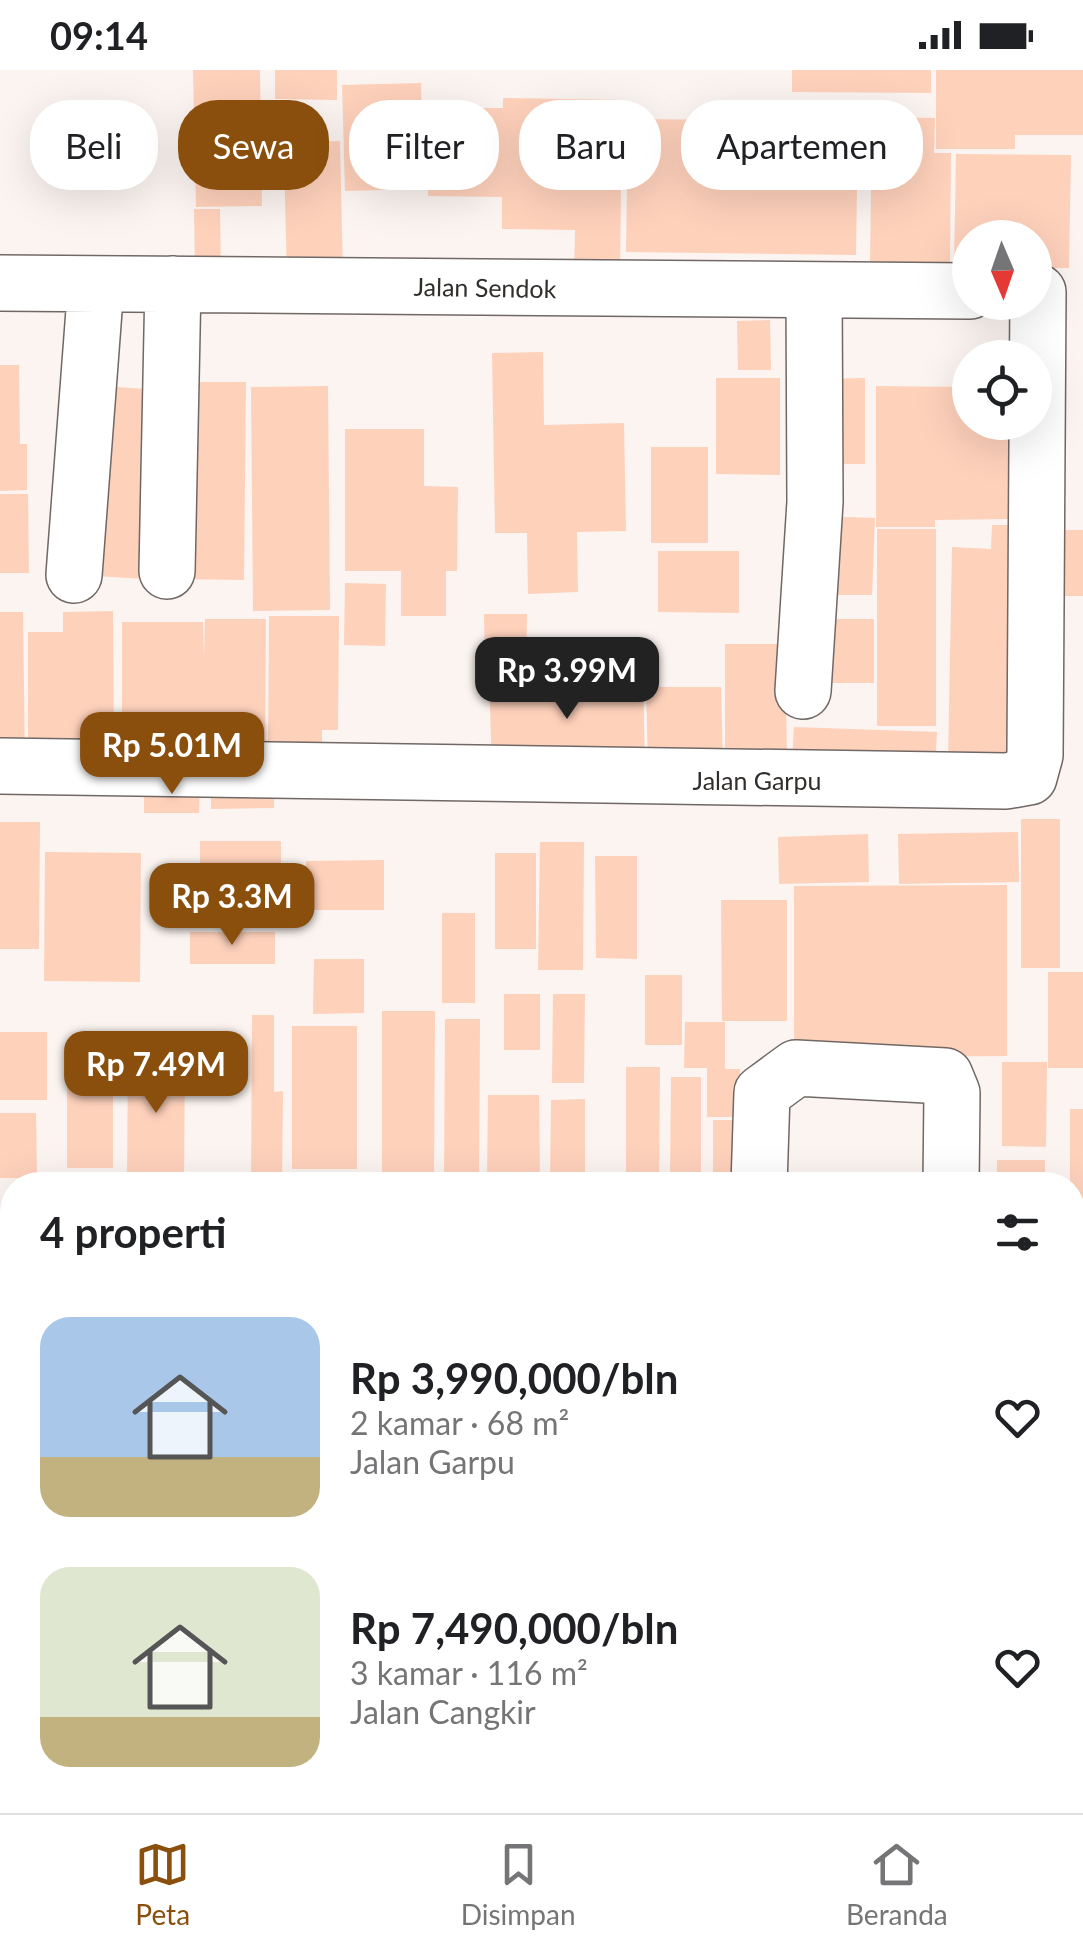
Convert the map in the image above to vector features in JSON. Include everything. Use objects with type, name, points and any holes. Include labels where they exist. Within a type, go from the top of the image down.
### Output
[{"type":"street","name":"Jalan Sendok","points":[[0,283],[952,291]]},
{"type":"street","points":[[74,575],[96,284]]},
{"type":"street","points":[[168,571],[173,284]]},
{"type":"street","points":[[802,691],[815,502],[814,290]]},
{"type":"street","name":"Jalan Garpu","points":[[0,766],[652,779],[1006,782],[1028,777],[1035,755],[1051,320]]},
{"type":"street","points":[[760,1172],[762,1092],[796,1068],[944,1076],[952,1093],[951,1172]]},
{"type":"building","points":[[193,70],[260,70],[260,100],[194,100]]},
{"type":"building","points":[[275,70],[337,70],[337,100],[275,99]]},
{"type":"building","points":[[792,70],[931,70],[931,93],[792,92]]},
{"type":"building","points":[[936,70],[1083,70],[1083,135],[1015,135],[1015,149],[936,149]]},
{"type":"building","points":[[421,83],[421,100],[349,100],[349,190],[384,190],[345,191],[342,85]]},
{"type":"building","points":[[503,98],[622,100],[519,100],[519,190],[621,190],[620,278],[574,278],[575,230],[502,229],[502,197],[428,196],[428,190],[499,190],[499,108],[503,108]]},
{"type":"building","points":[[923,118],[935,118],[934,153],[951,153],[950,264],[870,264],[871,190],[923,190]]},
{"type":"building","points":[[661,119],[681,119],[681,190],[857,190],[856,255],[626,252],[627,190],[661,190]]},
{"type":"building","points":[[329,141],[340,141],[343,275],[287,277],[285,190],[329,190]]},
{"type":"building","points":[[956,154],[1071,155],[1069,268],[1052,268],[1052,220],[955,220]]},
{"type":"building","points":[[196,190],[262,190],[262,206],[196,207]]},
{"type":"building","points":[[194,209],[220,209],[221,275],[195,275]]},
{"type":"building","points":[[770,320],[771,370],[738,370],[737,321]]},
{"type":"building","points":[[543,352],[544,425],[624,423],[626,531],[577,532],[578,592],[528,594],[527,533],[495,533],[492,353]]},
{"type":"building","points":[[0,365],[19,365],[20,444],[27,444],[27,490],[0,491]]},
{"type":"building","points":[[716,378],[780,378],[780,475],[716,474]]},
{"type":"building","points":[[865,378],[865,464],[819,464],[820,379]]},
{"type":"building","points":[[178,382],[246,382],[244,580],[176,579]]},
{"type":"building","points":[[91,385],[157,390],[145,579],[79,575]]},
{"type":"building","points":[[328,386],[330,610],[253,611],[251,387]]},
{"type":"building","points":[[876,386],[952,387],[952,440],[1008,440],[1008,519],[935,520],[935,527],[876,527]]},
{"type":"building","points":[[345,429],[424,429],[424,486],[458,487],[457,571],[446,571],[446,616],[401,616],[401,571],[345,571]]},
{"type":"building","points":[[651,447],[708,447],[708,543],[651,543]]},
{"type":"building","points":[[0,494],[28,494],[29,573],[0,573]]},
{"type":"building","points":[[816,516],[875,518],[872,595],[821,595]]},
{"type":"building","points":[[992,525],[1016,525],[1013,768],[948,763],[952,547],[991,549]]},
{"type":"building","points":[[877,529],[936,529],[936,726],[877,726]]},
{"type":"building","points":[[1061,530],[1083,530],[1083,596],[1060,596]]},
{"type":"building","points":[[658,551],[739,551],[739,613],[658,612]]},
{"type":"building","points":[[345,583],[386,584],[385,646],[344,645]]},
{"type":"building","points":[[113,611],[114,761],[28,744],[28,632],[63,632],[63,612]]},
{"type":"building","points":[[0,612],[23,612],[25,761],[0,761]]},
{"type":"building","points":[[484,614],[527,614],[526,669],[485,669]]},
{"type":"building","points":[[269,616],[339,616],[338,730],[322,730],[322,749],[268,749]]},
{"type":"building","points":[[205,619],[266,619],[265,753],[122,753],[122,622],[203,622],[204,656]]},
{"type":"building","points":[[815,619],[874,619],[874,683],[815,683]]},
{"type":"building","points":[[725,644],[785,644],[787,756],[725,757]]},
{"type":"building","points":[[643,673],[645,767],[492,770],[489,677]]},
{"type":"building","points":[[646,687],[721,687],[723,763],[648,764]]},
{"type":"building","points":[[794,727],[937,732],[935,768],[792,763]]},
{"type":"building","points":[[144,782],[200,782],[199,813],[144,813]]},
{"type":"building","points":[[274,790],[274,808],[211,809],[211,791]]},
{"type":"building","points":[[1021,819],[1060,819],[1060,968],[1021,968]]},
{"type":"building","points":[[0,822],[40,822],[39,949],[0,949]]},
{"type":"building","points":[[1018,832],[1019,882],[899,884],[898,834]]},
{"type":"building","points":[[868,834],[869,882],[779,884],[778,837]]},
{"type":"building","points":[[200,841],[281,841],[281,911],[200,912]]},
{"type":"building","points":[[540,842],[584,842],[583,970],[538,970]]},
{"type":"building","points":[[45,852],[141,853],[140,982],[44,981]]},
{"type":"building","points":[[495,853],[536,853],[536,949],[495,949]]},
{"type":"building","points":[[595,856],[637,856],[637,959],[596,958]]},
{"type":"building","points":[[384,860],[384,910],[306,910],[306,861]]},
{"type":"building","points":[[1007,885],[1007,1056],[794,1058],[794,886]]},
{"type":"building","points":[[721,900],[787,900],[787,1021],[722,1021]]},
{"type":"building","points":[[442,913],[475,913],[475,1003],[442,1003]]},
{"type":"building","points":[[190,932],[275,932],[275,964],[190,964]]},
{"type":"building","points":[[314,959],[364,959],[364,1013],[313,1014]]},
{"type":"building","points":[[1048,972],[1083,972],[1083,1068],[1048,1068]]},
{"type":"building","points":[[645,975],[682,975],[682,1045],[645,1045]]},
{"type":"building","points":[[504,994],[540,994],[540,1050],[504,1050]]},
{"type":"building","points":[[553,994],[585,994],[584,1083],[552,1083]]},
{"type":"building","points":[[382,1011],[435,1011],[434,1172],[382,1172]]},
{"type":"building","points":[[252,1015],[274,1015],[274,1092],[283,1091],[282,1172],[251,1172]]},
{"type":"building","points":[[445,1019],[480,1019],[479,1172],[444,1172]]},
{"type":"building","points":[[685,1022],[725,1022],[725,1069],[740,1069],[740,1117],[707,1117],[707,1068],[684,1068]]},
{"type":"building","points":[[292,1026],[357,1026],[357,1169],[292,1169]]},
{"type":"building","points":[[0,1032],[47,1032],[47,1100],[0,1100]]},
{"type":"building","points":[[185,1047],[184,1172],[127,1172],[128,1048]]},
{"type":"building","points":[[1002,1062],[1047,1062],[1046,1147],[1002,1146]]},
{"type":"building","points":[[626,1067],[660,1067],[659,1172],[626,1172]]},
{"type":"building","points":[[67,1068],[113,1069],[113,1168],[67,1168]]},
{"type":"building","points":[[671,1077],[701,1077],[701,1172],[670,1172]]},
{"type":"building","points":[[488,1095],[539,1095],[540,1172],[487,1172]]},
{"type":"building","points":[[585,1099],[585,1172],[550,1172],[551,1100]]},
{"type":"building","points":[[1070,1109],[1083,1109],[1083,1172],[1070,1172]]},
{"type":"building","points":[[0,1113],[36,1113],[37,1172],[0,1172]]},
{"type":"building","points":[[713,1120],[749,1120],[749,1172],[713,1172]]},
{"type":"building","points":[[997,1160],[1045,1160],[1045,1172],[997,1172]]}]
